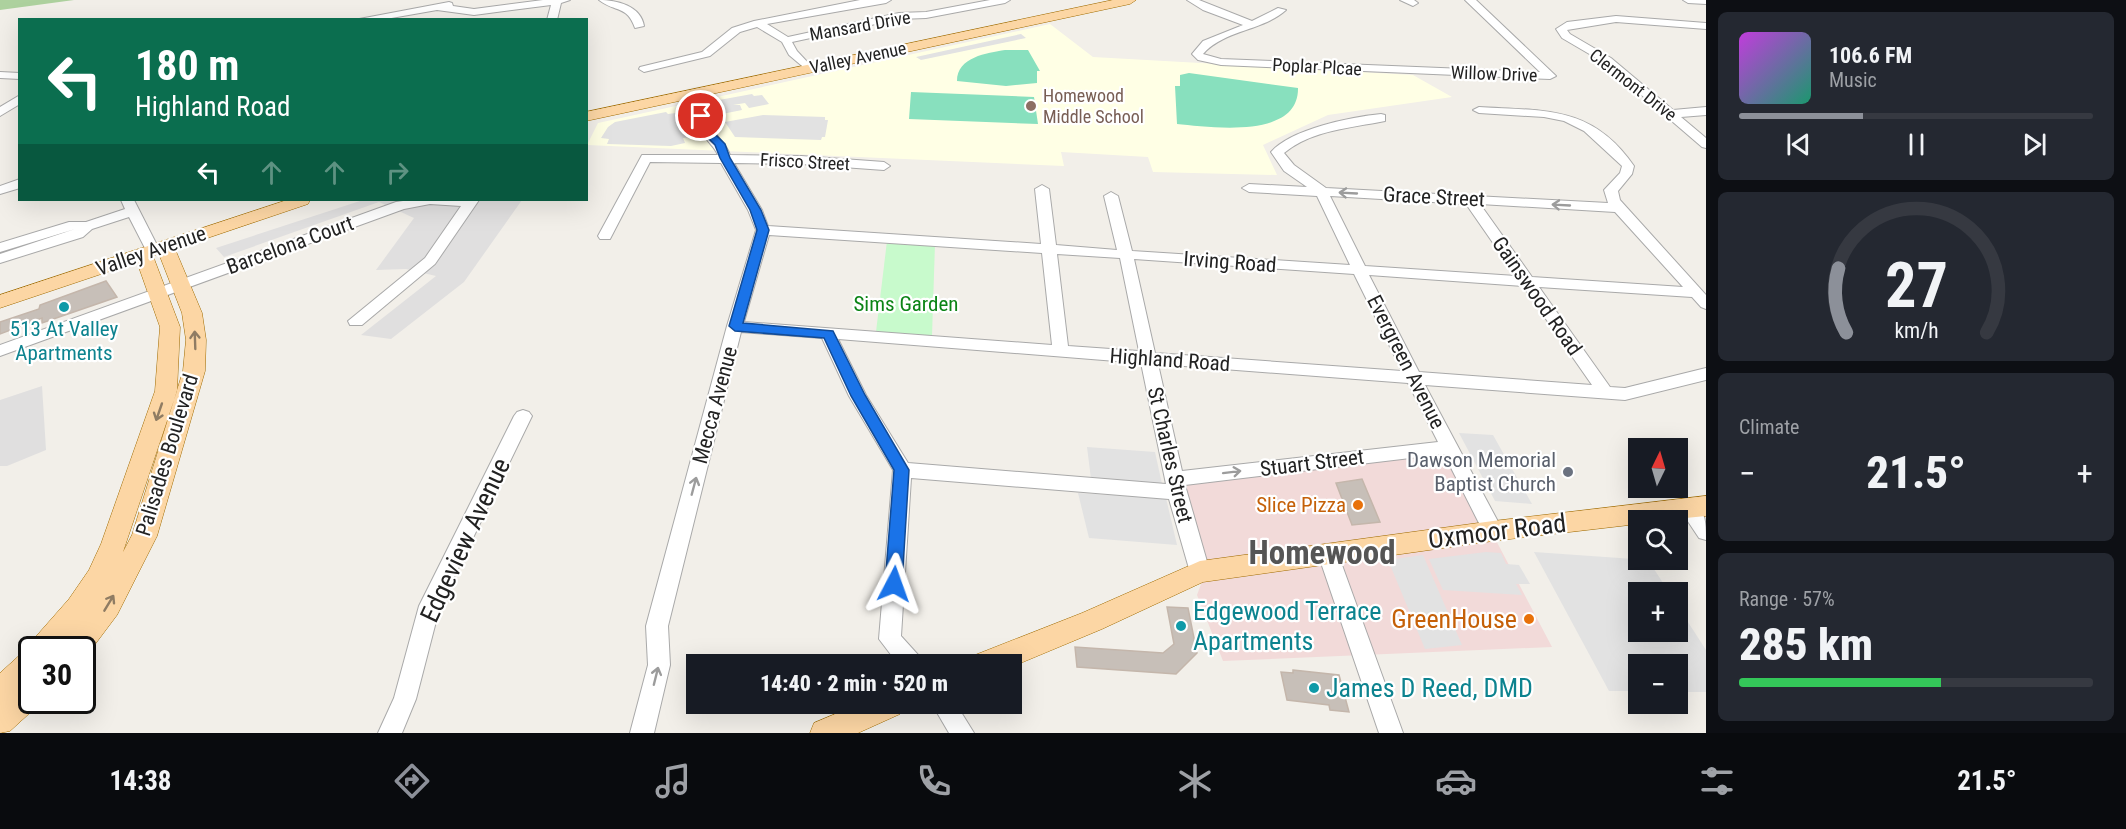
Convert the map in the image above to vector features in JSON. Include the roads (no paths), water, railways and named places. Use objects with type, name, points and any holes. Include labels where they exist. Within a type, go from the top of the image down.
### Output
[{"type":"main road","name":"Valley Avenue","points":[[588,117],[1130,0]]},
{"type":"main road","name":"Valley Avenue","points":[[0,302],[299,201]]},
{"type":"main road","name":"Palisades Boulevard","points":[[85,636],[108,607],[144,536],[186,405],[194,371],[196,340],[192,313],[182,285],[153,251]]},
{"type":"main road","name":"Palisades Boulevard","points":[[54,636],[98,578],[114,544],[164,398],[170,327],[159,294],[153,251]]},
{"type":"main road","name":"Oxmoor Road","points":[[1009,654],[1092,621],[1200,572],[1493,531],[1697,507]]},
{"type":"main road","points":[[0,692],[18,675]]},
{"type":"main road","points":[[0,721],[18,706]]},
{"type":"main road","points":[[825,733],[868,714]]},
{"type":"street","points":[[392,17],[482,0]]},
{"type":"street","points":[[604,0],[632,12],[638,18],[639,26]]},
{"type":"street","points":[[644,69],[706,54],[736,30],[758,23],[886,0]]},
{"type":"street","name":"Mansard Drive","points":[[786,40],[899,16],[926,15],[1005,0]]},
{"type":"street","points":[[1192,0],[1206,8],[1250,24],[1259,22],[1281,10]]},
{"type":"street","name":"Willow Drive","points":[[1439,73],[1550,76],[1470,0]]},
{"type":"street","points":[[1689,0],[1706,1]]},
{"type":"street","points":[[437,7],[474,12],[561,1]]},
{"type":"street","points":[[553,18],[561,1]]},
{"type":"street","name":"Clermont Drive","points":[[1706,26],[1616,19],[1567,25],[1561,29],[1566,36],[1607,60],[1706,144]]},
{"type":"street","points":[[758,23],[786,40],[793,53],[808,68]]},
{"type":"street","name":"Poplar Plcae","points":[[1250,24],[1207,43],[1197,54],[1202,58],[1221,62],[1439,73]]},
{"type":"street","points":[[0,75],[18,76]]},
{"type":"street","points":[[687,95],[723,153],[755,210],[763,230]]},
{"type":"street","points":[[0,112],[18,99]]},
{"type":"street","points":[[1479,110],[1541,114],[1570,119],[1589,129],[1622,157],[1628,166],[1626,174],[1611,190],[1613,201],[1701,298]]},
{"type":"street","points":[[1671,114],[1706,111]]},
{"type":"street","points":[[1322,191],[1289,168],[1276,152],[1288,144],[1353,120],[1381,118]]},
{"type":"street","points":[[667,155],[683,153],[696,148],[703,142],[708,131]]},
{"type":"street","points":[[605,236],[643,160],[651,156],[723,153]]},
{"type":"street","name":"Frisco Street","points":[[723,153],[885,166]]},
{"type":"street","points":[[0,190],[18,184]]},
{"type":"street","points":[[1041,189],[1061,352]]},
{"type":"street","name":"Grace Street","points":[[1249,189],[1619,208]]},
{"type":"street","name":"Evergreen Avenue","points":[[1322,191],[1413,376],[1493,531]]},
{"type":"street","name":"St Charles Street","points":[[1111,196],[1126,255],[1175,486],[1200,572]]},
{"type":"street","name":"Gainswood Road","points":[[1469,199],[1605,392]]},
{"type":"street","name":"Barcelona Court","points":[[0,351],[401,205],[424,201]]},
{"type":"street","name":"Barcelona Court","points":[[356,321],[430,261],[471,201]]},
{"type":"street","points":[[0,259],[78,234],[87,226],[131,205],[153,251]]},
{"type":"street","points":[[0,248],[74,225],[87,226]]},
{"type":"street","name":"Irving Road","points":[[763,230],[1528,282],[1701,298]]},
{"type":"street","name":"Mecca Avenue","points":[[642,733],[659,665],[657,626],[735,326],[763,230]]},
{"type":"street","name":"Highland Road","points":[[735,326],[1625,394],[1706,374]]},
{"type":"street","points":[[828,334],[858,396],[902,470],[890,639],[903,654]]},
{"type":"street","name":"Edgeview Avenue","points":[[390,733],[405,699],[430,606],[523,416]]},
{"type":"street","name":"Stuart Street","points":[[902,470],[1175,486],[1450,447]]},
{"type":"street","points":[[1697,507],[1706,531]]},
{"type":"street","points":[[1328,554],[1391,733]]},
{"type":"street","points":[[950,714],[962,733]]},
{"type":"place","name":"Homewood Middle School","points":[[1031,106]]},
{"type":"place","name":"513 At Valley Apartments","points":[[64,307]]},
{"type":"place","name":"Dawson Memorial Baptist Church","points":[[1568,472]]},
{"type":"place","name":"Slice Pizza","points":[[1358,505]]},
{"type":"place","name":"GreenHouse","points":[[1529,619]]},
{"type":"place","name":"Edgewood Terrace Apartments","points":[[1181,626]]},
{"type":"place","name":"James D Reed, DMD","points":[[1314,688]]},
{"type":"district","name":"Homewood","points":[[1322,552]]},
{"type":"park label","name":"Sims Garden","points":[[906,304]]}]
